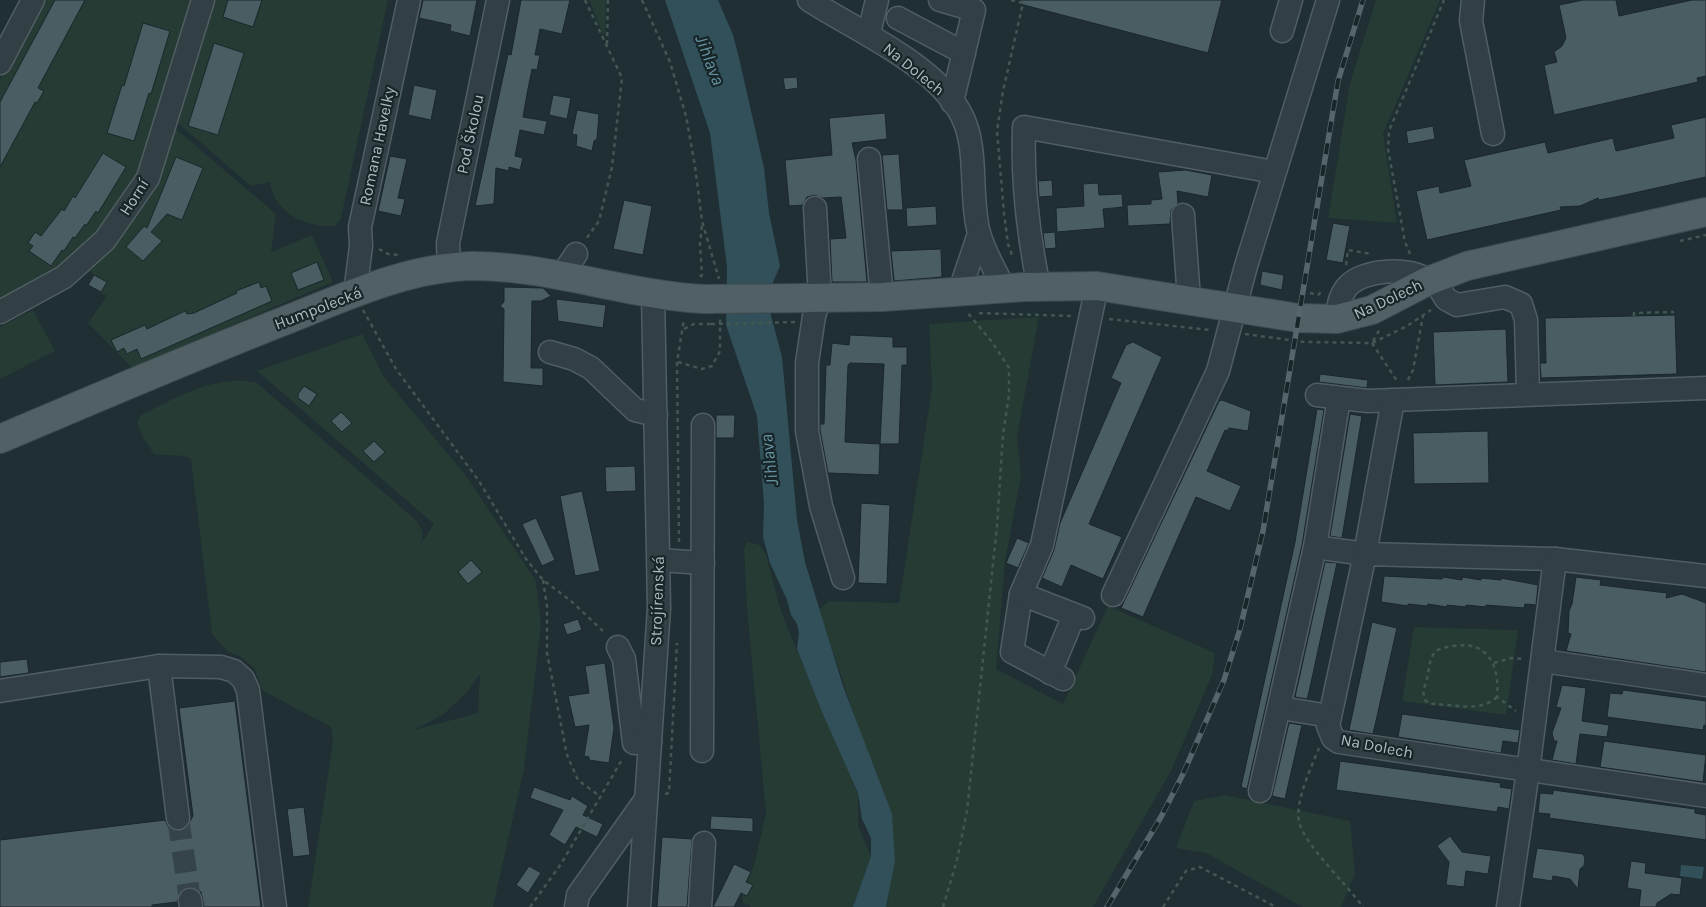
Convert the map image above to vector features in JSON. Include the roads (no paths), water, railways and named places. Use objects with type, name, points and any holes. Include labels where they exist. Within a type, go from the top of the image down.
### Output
[{"type":"main road","name":"Na Dolech","points":[[653,294],[710,300],[808,306],[882,297],[963,303],[1004,289],[1097,286],[1189,299],[1231,320],[1336,320],[1372,310],[1467,266],[1706,212]]},
{"type":"main road","name":"Humpolecká","points":[[0,439],[224,344],[355,293],[414,274],[449,268],[568,265],[653,294]]},
{"type":"street","points":[[0,63],[32,0]]},
{"type":"street","name":"Horní","points":[[0,312],[64,277],[105,240],[148,178],[203,0]]},
{"type":"street","name":"Romana Havelky","points":[[355,293],[360,227],[409,0]]},
{"type":"street","name":"Pod Školou","points":[[449,268],[448,243],[498,0]]},
{"type":"street","name":"Na Dolech","points":[[809,0],[869,33],[887,46],[943,89],[962,116],[968,134],[979,234],[1004,289]]},
{"type":"street","points":[[869,33],[877,0]]},
{"type":"street","points":[[940,0],[974,10],[952,102]]},
{"type":"street","points":[[1282,31],[1291,0]]},
{"type":"street","points":[[1113,595],[1218,371],[1231,320],[1328,0]]},
{"type":"street","points":[[1473,0],[1471,21],[1493,134]]},
{"type":"street","points":[[887,46],[902,9],[964,53]]},
{"type":"street","points":[[1039,287],[1026,205],[1023,163],[1024,127],[1263,170]]},
{"type":"street","points":[[869,160],[882,297]]},
{"type":"street","points":[[815,208],[808,306],[814,316],[807,363],[806,432],[821,506],[843,578]]},
{"type":"street","points":[[1183,215],[1189,299]]},
{"type":"street","name":"Na Dolech","points":[[963,303],[979,234]]},
{"type":"street","points":[[1432,283],[1456,305],[1505,297],[1521,304],[1526,320],[1528,394]]},
{"type":"street","points":[[1021,594],[1079,616],[1056,676],[1012,652],[1021,594],[1042,545],[1097,286]]},
{"type":"street","name":"Strojírenská","points":[[638,907],[646,798],[642,743],[653,689],[659,608],[653,294]]},
{"type":"street","points":[[550,352],[574,359],[591,368],[635,410],[656,415]]},
{"type":"street","points":[[1260,791],[1281,708],[1315,547],[1328,396],[1368,401],[1398,392],[1528,394],[1706,388]]},
{"type":"street","name":"Na Dolech","points":[[1398,392],[1328,721],[1333,738],[1339,742],[1528,772],[1706,796]]},
{"type":"street","points":[[702,751],[703,425]]},
{"type":"street","points":[[1315,547],[1365,554],[1555,559],[1706,576]]},
{"type":"street","points":[[1508,907],[1543,661],[1555,559]]},
{"type":"street","points":[[659,560],[702,563]]},
{"type":"street","points":[[618,647],[624,659],[626,686],[642,743]]},
{"type":"street","points":[[1543,661],[1706,685]]},
{"type":"street","points":[[0,692],[160,666],[221,668],[234,671],[243,679],[248,690],[275,907]]},
{"type":"street","points":[[160,666],[178,818]]},
{"type":"street","points":[[626,686],[653,689]]},
{"type":"street","points":[[1281,708],[1328,721]]},
{"type":"street","points":[[576,907],[578,895],[646,798]]},
{"type":"street","points":[[700,907],[704,842]]},
{"type":"water","name":"Jihlava","points":[[665,0],[718,0],[733,35],[739,58],[764,168],[769,213],[780,266],[770,289],[769,308],[782,357],[797,520],[805,562],[843,686],[892,814],[895,861],[886,907],[853,907],[871,856],[871,838],[862,819],[858,793],[822,712],[797,649],[799,633],[797,624],[791,615],[787,600],[770,563],[763,537],[764,504],[757,416],[726,325],[727,267],[710,133]]},
{"type":"water","points":[[1681,865],[1704,867],[1702,879],[1680,876]]},
{"type":"tunnel","points":[[178,818],[190,900]]},
{"type":"railway","points":[[1107,907],[1161,817],[1183,774],[1224,680],[1240,629],[1263,531],[1338,81],[1363,0]]}]
